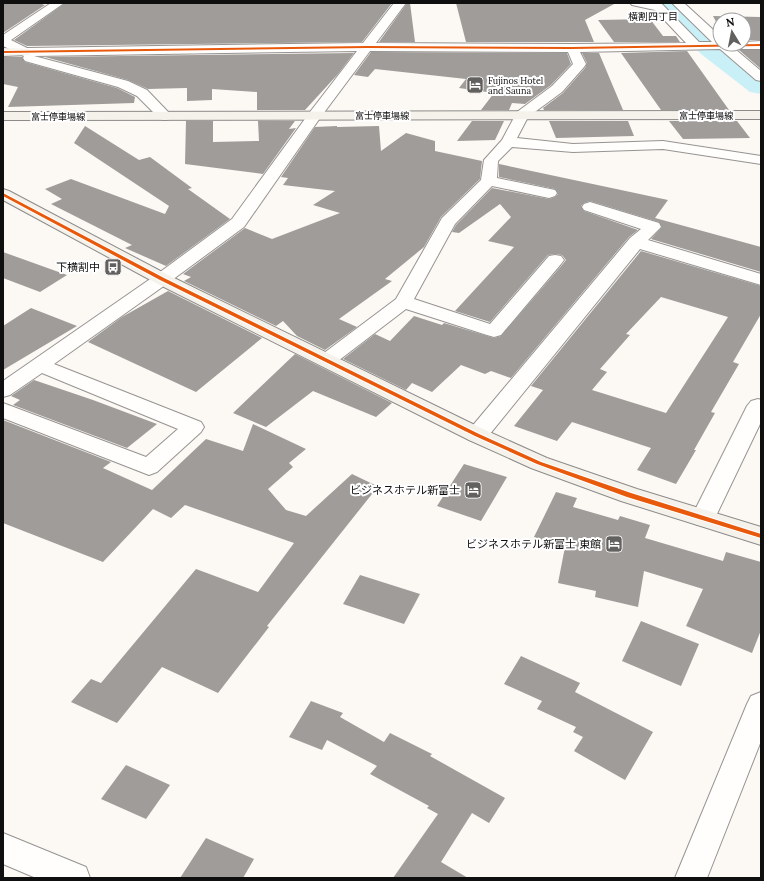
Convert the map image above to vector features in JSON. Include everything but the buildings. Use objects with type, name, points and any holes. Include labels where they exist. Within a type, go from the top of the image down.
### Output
[{"type":"main road","name":"富士停車場線","points":[[3,116],[315,114],[761,115]]},
{"type":"main road","points":[[3,194],[162,279],[477,435],[539,463],[629,495],[761,536]]},
{"type":"street","points":[[58,3],[3,40],[14,52],[31,59],[123,84],[142,93],[165,116]]},
{"type":"street","points":[[3,391],[162,279],[238,223],[315,114],[400,3]]},
{"type":"street","points":[[636,3],[657,5],[697,47]]},
{"type":"street","points":[[678,3],[712,35]]},
{"type":"street","points":[[14,52],[367,47],[697,47],[712,45]]},
{"type":"street","points":[[327,360],[403,302],[448,222],[489,181],[491,160],[508,142],[522,115],[557,89],[580,64],[572,48]]},
{"type":"street","points":[[731,52],[761,77]]},
{"type":"street","points":[[508,142],[573,148],[663,145],[761,160]]},
{"type":"street","points":[[489,181],[549,193]]},
{"type":"street","points":[[477,435],[636,242],[653,227],[590,207]]},
{"type":"street","points":[[636,242],[761,280]]},
{"type":"street","points":[[403,302],[494,331],[555,260]]},
{"type":"street","points":[[3,410],[149,466],[193,427],[40,365]]},
{"type":"street","points":[[703,518],[758,406]]},
{"type":"street","points":[[690,878],[761,704]]},
{"type":"street","points":[[3,848],[65,876]]},
{"type":"waterway","points":[[667,3],[711,48],[761,85]]},
{"type":"cycle path","points":[[3,52],[367,47],[572,48],[761,45]]},
{"type":"cycle path","points":[[3,194],[162,279],[477,435],[539,463],[629,495],[761,536]]},
{"type":"place","name":"Fujinos Hotel and Sauna","points":[[475,85]]},
{"type":"place","name":"下横割中","points":[[113,267]]},
{"type":"place","name":"ビジネスホテル新富士","points":[[473,490]]},
{"type":"place","name":"ビジネスホテル新富士 東館","points":[[614,544]]},
{"type":"district","name":"横割四丁目","points":[[653,16]]}]
